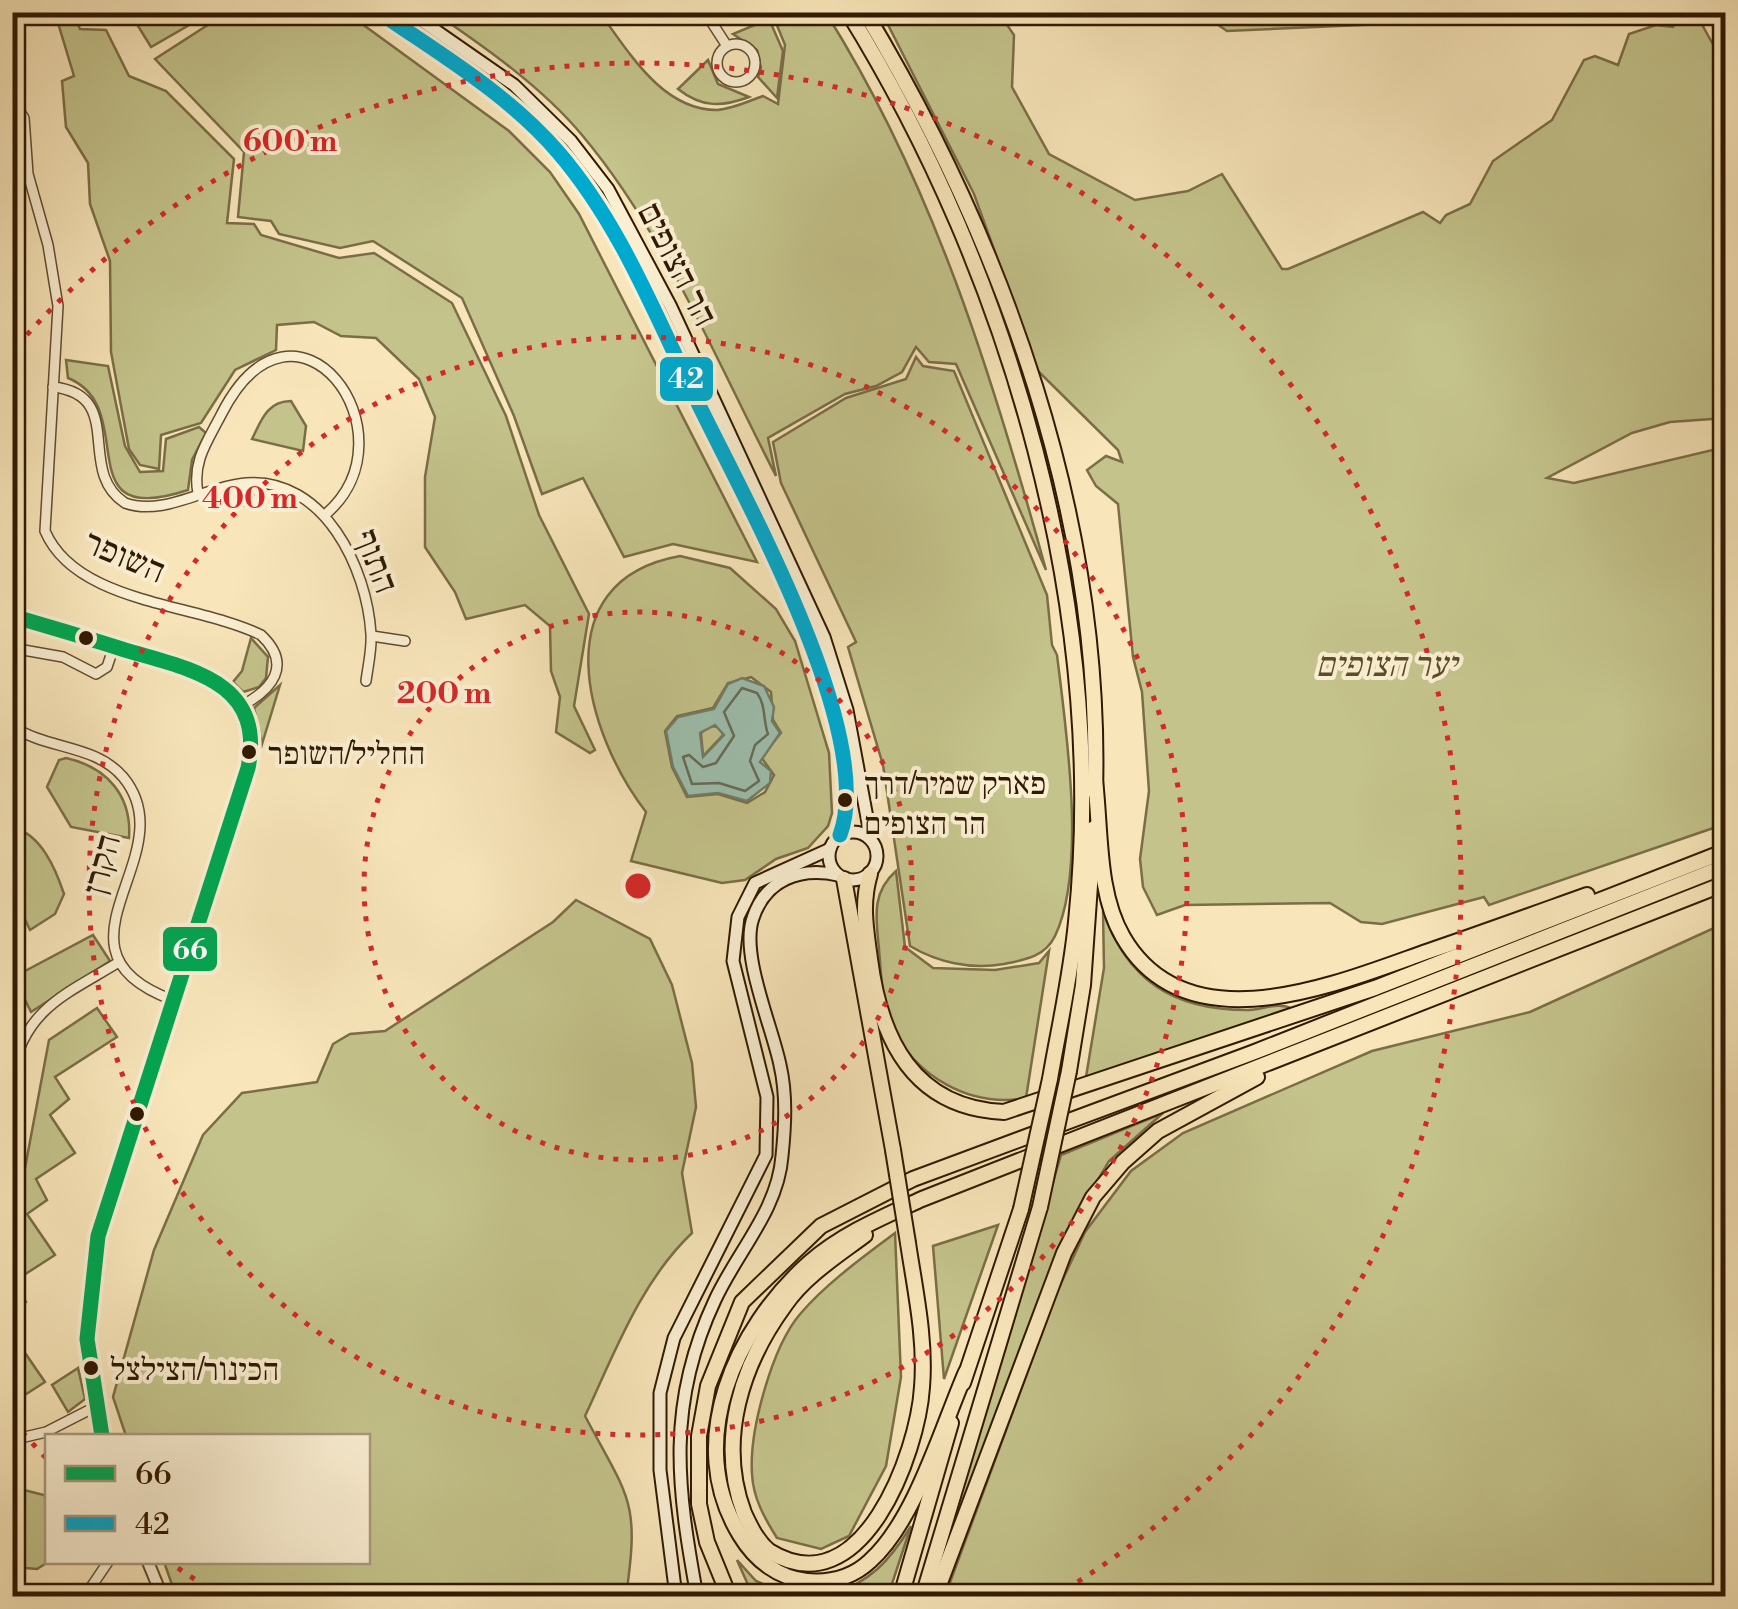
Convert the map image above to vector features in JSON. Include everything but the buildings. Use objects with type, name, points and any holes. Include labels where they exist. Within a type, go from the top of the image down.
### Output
[{"type":"main road","name":"הר הצופים","points":[[379,12],[503,98],[558,152],[609,223],[810,642],[842,758],[846,810],[840,836]]},
{"type":"main road","name":"הר הצופים","points":[[409,12],[514,85],[539,108],[572,141],[624,214],[824,637],[847,710],[871,839]]},
{"type":"main road","points":[[848,12],[919,138],[995,316],[1037,454],[1056,546],[1074,692],[1080,796],[1076,921],[1050,1079],[1021,1208],[966,1372],[902,1596]]},
{"type":"main road","points":[[865,12],[952,172],[1027,363],[1058,471],[1079,576],[1106,880],[1120,934],[1152,971],[1189,992],[1212,997],[1263,998],[1314,988],[1726,851]]},
{"type":"main road","points":[[924,1596],[1040,1207],[1069,1071],[1083,984],[1096,780]]},
{"type":"main road","points":[[676,1596],[660,1470],[660,1393],[674,1338],[766,1155],[769,1126],[762,1068],[734,960],[738,917],[755,883],[830,849],[840,836],[856,832],[871,839],[878,853],[863,909],[875,996],[898,1053],[912,1072],[950,1100],[1004,1112],[1375,988],[1726,851]]},
{"type":"main road","points":[[830,849],[830,864],[841,877],[893,1150],[923,1351],[922,1389],[916,1432],[892,1495],[866,1540],[844,1560],[819,1567],[782,1559],[755,1536],[732,1473],[730,1450],[740,1397],[768,1334],[797,1290],[895,1212]]},
{"type":"main road","points":[[729,1596],[707,1542],[699,1504],[699,1436],[708,1386],[742,1302],[821,1226],[914,1179],[1252,1053],[1726,866]]},
{"type":"main road","points":[[697,1596],[680,1503],[678,1414],[689,1360],[716,1298],[774,1195],[781,1170],[781,1068],[748,940],[758,906],[779,882],[816,870],[858,880],[870,874]]},
{"type":"main road","points":[[966,1372],[901,1518],[872,1560],[846,1577],[814,1581],[786,1575],[754,1555],[728,1509],[716,1456],[720,1415],[737,1356],[764,1312],[810,1262],[895,1212],[1726,882]]},
{"type":"main road","points":[[936,1596],[1064,1253],[1093,1197],[1123,1162],[1158,1131],[1325,1042]]},
{"type":"street","points":[[705,12],[727,46]]},
{"type":"street","points":[[737,44],[752,51],[754,70],[744,80],[726,79],[718,68],[718,56],[727,46],[737,44]]},
{"type":"street","name":"השופר","points":[[12,100],[24,118],[28,174],[56,284],[45,531],[56,553],[92,580],[261,635],[276,655],[275,680],[264,694],[241,706]]},
{"type":"street","name":"השופר","points":[[12,109],[24,134]]},
{"type":"street","points":[[198,493],[197,462],[240,381],[256,366],[292,357],[327,370],[355,409],[358,440],[347,488],[326,514]]},
{"type":"street","name":"התוף","points":[[53,387],[77,392],[89,403],[103,476],[117,498],[144,508],[260,482],[299,495],[326,514],[340,536],[366,606],[372,636],[366,681]]},
{"type":"street","points":[[12,616],[208,676],[241,706],[251,739],[248,768],[108,1201],[91,1270],[87,1339],[102,1434]]},
{"type":"street","name":"התוף","points":[[372,636],[405,641]]},
{"type":"street","points":[[12,648],[63,657],[96,674],[107,667],[114,646]]},
{"type":"street","name":"הקרן","points":[[12,726],[97,757],[115,769],[133,792],[141,828],[112,932],[119,962]]},
{"type":"street","points":[[12,1074],[23,1036],[38,1014],[119,962],[140,985],[174,1000]]},
{"type":"street","points":[[12,1440],[58,1427],[95,1407]]},
{"type":"street","points":[[58,1427],[63,1434]]},
{"type":"street","points":[[85,1596],[107,1564]]},
{"type":"street","points":[[149,1564],[162,1596]]},
{"type":"green space","points":[[228,12],[347,13],[509,131],[550,172],[579,214],[757,562],[673,544],[624,557],[583,478],[542,494],[514,416],[462,298],[373,241],[340,248],[279,234],[271,221],[238,217],[244,152],[155,59]]},
{"type":"green space","points":[[55,13],[73,13],[80,29],[106,30],[129,76],[166,91],[234,159],[227,223],[254,224],[261,235],[339,258],[374,253],[452,303],[506,416],[539,515],[589,614],[574,706],[595,750],[590,753],[556,732],[560,697],[551,671],[550,626],[525,605],[466,619],[455,592],[425,547],[425,477],[435,417],[419,379],[376,338],[341,336],[314,322],[277,325],[276,350],[235,370],[201,423],[161,435],[159,469],[140,465],[129,449],[111,352],[110,261],[90,204],[88,163],[66,127],[62,81],[74,76]]},
{"type":"green space","points":[[130,13],[210,13],[151,47]]},
{"type":"green space","points":[[435,13],[600,13],[635,61],[663,90],[697,107],[717,110],[763,96],[778,104],[785,45],[772,13],[826,13],[864,78],[929,213],[981,354],[1046,570],[956,364],[929,362],[916,347],[902,372],[876,386],[845,394],[768,438],[776,476],[688,300],[612,173],[549,101]]},
{"type":"green space","name":"יער הצופים","points":[[882,13],[999,13],[1014,35],[1012,87],[1049,154],[1135,200],[1188,191],[1222,174],[1282,269],[1288,269],[1423,212],[1440,223],[1446,215],[1470,204],[1493,161],[1552,120],[1584,60],[1595,56],[1618,65],[1629,34],[1656,25],[1673,27],[1678,13],[1703,13],[1700,21],[1725,66],[1725,418],[1670,422],[1632,433],[1547,478],[1574,483],[1725,447],[1725,824],[1489,905],[1484,897],[1382,924],[1361,922],[1330,903],[1185,905],[1157,915],[1143,887],[1140,859],[1149,791],[1142,692],[1133,657],[1118,504],[1096,486],[1087,470],[1106,456],[1122,462],[1118,450],[1038,371],[974,194]]},
{"type":"green space","points":[[1201,13],[1408,13],[1406,23],[1227,31]]},
{"type":"green space","points":[[769,19],[783,51],[777,98],[758,77],[761,68],[757,50],[733,34]]},
{"type":"green space","points":[[708,60],[718,84],[749,97],[712,104],[695,100],[678,89]]},
{"type":"green space","points":[[916,357],[923,366],[954,371],[1047,595],[1052,645],[1057,655],[1071,798],[1070,874],[1065,908],[1046,949],[1004,964],[954,963],[910,946],[883,765],[848,647],[856,642],[781,483],[773,442],[846,398],[906,379]]},
{"type":"green space","points":[[66,360],[108,366],[125,446],[140,472],[163,471],[166,439],[199,427],[206,433],[192,460],[188,490],[150,498],[127,494],[115,480],[101,414],[89,393],[68,378]]},
{"type":"green space","points":[[291,401],[306,426],[303,451],[252,439],[270,408]]},
{"type":"green space","points":[[680,556],[730,568],[776,609],[795,641],[829,753],[832,813],[828,826],[808,848],[776,859],[745,880],[722,883],[631,861],[646,812],[606,742],[588,664],[593,627],[608,595],[636,571]],"holes":[[[751,677],[771,692],[773,720],[781,733],[761,757],[774,775],[765,792],[747,803],[718,794],[687,797],[672,767],[665,731],[677,716],[713,708],[728,683]]]},
{"type":"green space","points":[[251,638],[268,657],[266,678],[259,687],[243,692],[233,682],[242,671]]},
{"type":"green space","points":[[280,685],[262,744],[254,708]]},
{"type":"green space","points":[[709,726],[720,727],[723,735],[703,756],[701,733]]},
{"type":"green space","points":[[66,758],[94,768],[114,786],[126,809],[129,838],[71,827],[47,787],[59,760]]},
{"type":"green space","points":[[13,827],[39,845],[64,894],[55,914],[30,930],[13,894]]},
{"type":"green space","points":[[896,871],[905,947],[933,968],[995,970],[1039,963],[1049,951],[1026,1098],[1005,1100],[965,1093],[930,1074],[902,1044],[884,998],[876,916],[882,888]]},
{"type":"green space","points":[[576,900],[650,939],[672,985],[692,1063],[696,1107],[682,1173],[692,1233],[643,1296],[585,1416],[627,1501],[632,1539],[626,1596],[176,1596],[165,1564],[370,1564],[370,1434],[125,1434],[113,1397],[154,1250],[203,1135],[242,1093],[317,1082],[333,1044],[350,1034],[385,1031],[553,922]]},
{"type":"green space","points":[[1103,911],[1125,956],[1140,973],[1175,997],[1221,1009],[1293,1009],[1086,1077],[1104,968]]},
{"type":"green space","points":[[1725,923],[1725,1596],[945,1596],[1057,1292],[1085,1232],[1131,1171],[1183,1133],[1372,1051],[1530,1012]]},
{"type":"green space","points":[[93,935],[110,961],[31,1012],[13,975],[12,955],[25,971]]},
{"type":"green space","points":[[97,1008],[117,1037],[55,1077],[69,1099],[50,1115],[75,1153],[36,1179],[47,1200],[27,1214],[55,1255],[13,1282],[13,1232],[49,1040]]},
{"type":"green space","points":[[1163,1113],[1109,1161],[1074,1220],[931,1596],[1061,1155]]},
{"type":"green space","points":[[998,1225],[944,1379],[933,1246]]},
{"type":"green space","points":[[895,1233],[901,1377],[886,1466],[849,1536],[821,1549],[777,1538],[757,1500],[752,1474],[754,1435],[772,1367],[790,1328],[811,1302]]},
{"type":"green space","points":[[13,1282],[26,1302],[13,1312]]},
{"type":"green space","points":[[12,1334],[45,1382],[20,1398],[13,1386]]},
{"type":"green space","points":[[78,1368],[85,1399],[68,1412],[52,1385]]},
{"type":"green space","points":[[12,1487],[45,1497],[45,1564],[37,1569],[13,1567]]},
{"type":"green space","points":[[911,1526],[888,1596],[829,1596],[877,1569]]},
{"type":"green space","points":[[737,1560],[756,1581],[791,1596],[753,1596]]},
{"type":"water","points":[[742,678],[764,686],[774,707],[772,721],[780,733],[760,762],[771,771],[770,783],[747,801],[718,793],[688,796],[673,767],[666,731],[678,717],[714,709],[728,684]],"holes":[[[715,725],[724,735],[703,757],[700,733]]]},
{"type":"transit line","name":"42","points":[[379,12],[473,76],[538,131],[580,180],[619,241],[800,617],[840,738],[846,791],[840,835]]},
{"type":"transit line","name":"66","points":[[12,616],[197,673],[234,697],[245,716],[251,739],[248,768],[98,1236],[87,1339],[102,1434]]},
{"type":"place","name":"החליל/השופר","points":[[249,752]]},
{"type":"place","name":"פארק שמיר/דרך הר הצופים","points":[[845,800]]},
{"type":"place","name":"הכינור/הצילצל","points":[[91,1368]]}]
